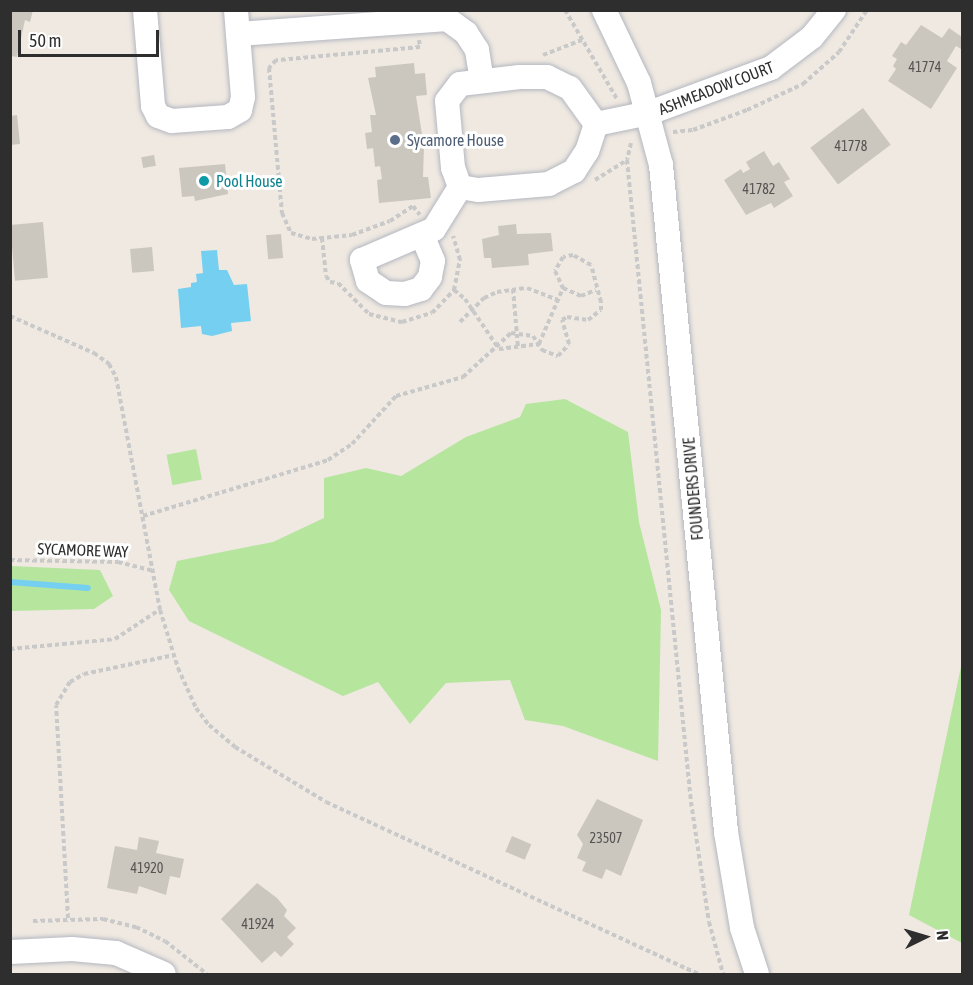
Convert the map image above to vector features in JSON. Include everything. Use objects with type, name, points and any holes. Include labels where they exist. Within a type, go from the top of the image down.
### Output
[{"type":"street","points":[[145,10],[153,106],[158,116],[172,121],[228,117],[240,110],[243,97],[237,22],[428,16],[447,19],[466,33],[477,50],[482,80]]},
{"type":"street","name":"FOUNDERS DRIVE","points":[[604,10],[623,46],[649,113],[664,190],[726,832],[742,928],[757,975]]},
{"type":"street","name":"ASHMEADOW COURT","points":[[596,124],[649,113],[748,79],[789,58],[834,10]]},
{"type":"street","points":[[482,80],[557,80],[570,88],[596,124],[574,171],[549,184],[478,190],[460,187],[453,168],[447,101],[460,84],[482,80]]},
{"type":"street","points":[[422,235],[434,229],[460,187]]},
{"type":"street","points":[[10,952],[72,949],[116,953],[164,975]]},
{"type":"path","points":[[565,10],[592,54],[603,81],[615,91],[632,144],[627,160],[691,802],[709,922],[723,975]]},
{"type":"path","points":[[428,16],[420,47],[276,60],[269,68],[284,223],[300,238],[322,238],[372,229],[413,206],[423,219],[431,210]]},
{"type":"path","points":[[588,187],[603,172],[627,160]]},
{"type":"path","points":[[322,238],[326,276],[330,282],[338,283],[356,305],[384,321],[420,318],[446,302],[454,290],[459,273],[452,237],[456,231]]},
{"type":"path","points":[[517,332],[533,336],[551,355],[566,350],[569,344],[562,320],[596,316],[602,302],[596,290],[598,282],[591,265],[573,255],[557,263],[555,271],[563,288],[581,296],[596,290]]},
{"type":"path","points":[[539,344],[563,288]]},
{"type":"path","points":[[460,322],[484,298],[513,289],[542,291],[558,300]]},
{"type":"path","points":[[513,289],[518,347]]},
{"type":"path","points":[[454,290],[472,308],[497,347]]},
{"type":"path","points":[[10,316],[94,353],[109,363],[116,377],[160,610],[174,656],[196,708],[209,725],[245,753],[326,802],[699,975]]},
{"type":"path","points":[[143,516],[328,460],[352,444],[396,396],[463,377],[517,332]]},
{"type":"path","points":[[497,347],[539,344]]},
{"type":"path","name":"SYCAMORE WAY","points":[[10,560],[107,561],[140,565],[153,571]]},
{"type":"path","points":[[10,648],[115,639],[160,610]]},
{"type":"path","points":[[68,918],[56,705],[69,682],[84,674],[174,656]]},
{"type":"green space","points":[[565,399],[628,432],[639,522],[661,610],[658,761],[563,726],[525,720],[510,680],[446,683],[410,724],[378,682],[343,696],[189,621],[169,590],[177,561],[273,542],[324,518],[324,478],[366,468],[401,476],[466,437],[520,417],[526,404]]},
{"type":"green space","points":[[196,449],[202,479],[172,485],[167,455]]},
{"type":"green space","points":[[11,566],[100,570],[113,596],[94,609],[11,611]]},
{"type":"green space","points":[[962,662],[962,943],[909,915]]},
{"type":"water","points":[[217,250],[219,270],[227,270],[234,285],[247,284],[251,321],[231,323],[232,331],[212,336],[202,334],[201,326],[181,328],[178,289],[191,287],[191,283],[197,282],[196,274],[203,273],[201,251]]},
{"type":"building","points":[[10,10],[33,10],[30,22],[25,20],[17,57],[10,56]]},
{"type":"building","points":[[921,25],[942,38],[949,28],[962,37],[961,49],[956,46],[947,61],[957,68],[931,109],[888,81],[896,69],[893,66],[897,59],[892,56],[901,42],[906,45]]},
{"type":"building","name":"Sycamore House","points":[[414,63],[415,74],[425,73],[427,95],[416,96],[424,147],[423,177],[428,177],[431,198],[379,203],[377,180],[382,179],[380,166],[375,167],[373,148],[367,149],[365,133],[372,132],[370,115],[376,115],[368,78],[376,77],[375,67]]},
{"type":"building","points":[[863,108],[891,145],[838,184],[810,148]]},
{"type":"building","points":[[17,115],[20,144],[10,145],[10,116]]},
{"type":"building","points":[[764,151],[773,166],[779,162],[790,179],[784,182],[793,196],[774,208],[771,203],[746,215],[724,180],[741,169],[743,173],[750,169],[746,162]]},
{"type":"building","points":[[154,155],[156,166],[143,168],[141,157]]},
{"type":"building","name":"Pool House","points":[[225,164],[228,194],[195,201],[194,196],[182,197],[179,168]]},
{"type":"building","points":[[43,222],[48,278],[15,281],[10,225]]},
{"type":"building","points":[[516,224],[517,234],[551,233],[553,251],[528,254],[529,265],[492,268],[491,258],[484,258],[482,239],[499,235],[498,226]]},
{"type":"building","points":[[281,234],[283,258],[268,259],[266,235]]},
{"type":"building","points":[[152,247],[154,271],[132,273],[130,249]]},
{"type":"building","points":[[597,799],[643,820],[621,876],[606,869],[602,879],[582,871],[586,862],[577,858],[583,844],[577,835]]},
{"type":"building","points":[[512,836],[531,844],[525,860],[505,852]]},
{"type":"building","points":[[139,837],[159,841],[156,853],[184,859],[180,878],[170,876],[166,895],[139,886],[137,894],[107,888],[115,846],[137,850]]},
{"type":"building","points":[[257,883],[277,898],[287,910],[284,916],[296,928],[287,937],[294,944],[281,957],[275,951],[262,963],[221,919]]},
{"type":"waterway","points":[[10,582],[88,588]]},
{"type":"place","name":"Sycamore House","points":[[395,140]]},
{"type":"place","name":"Pool House","points":[[204,181]]}]
